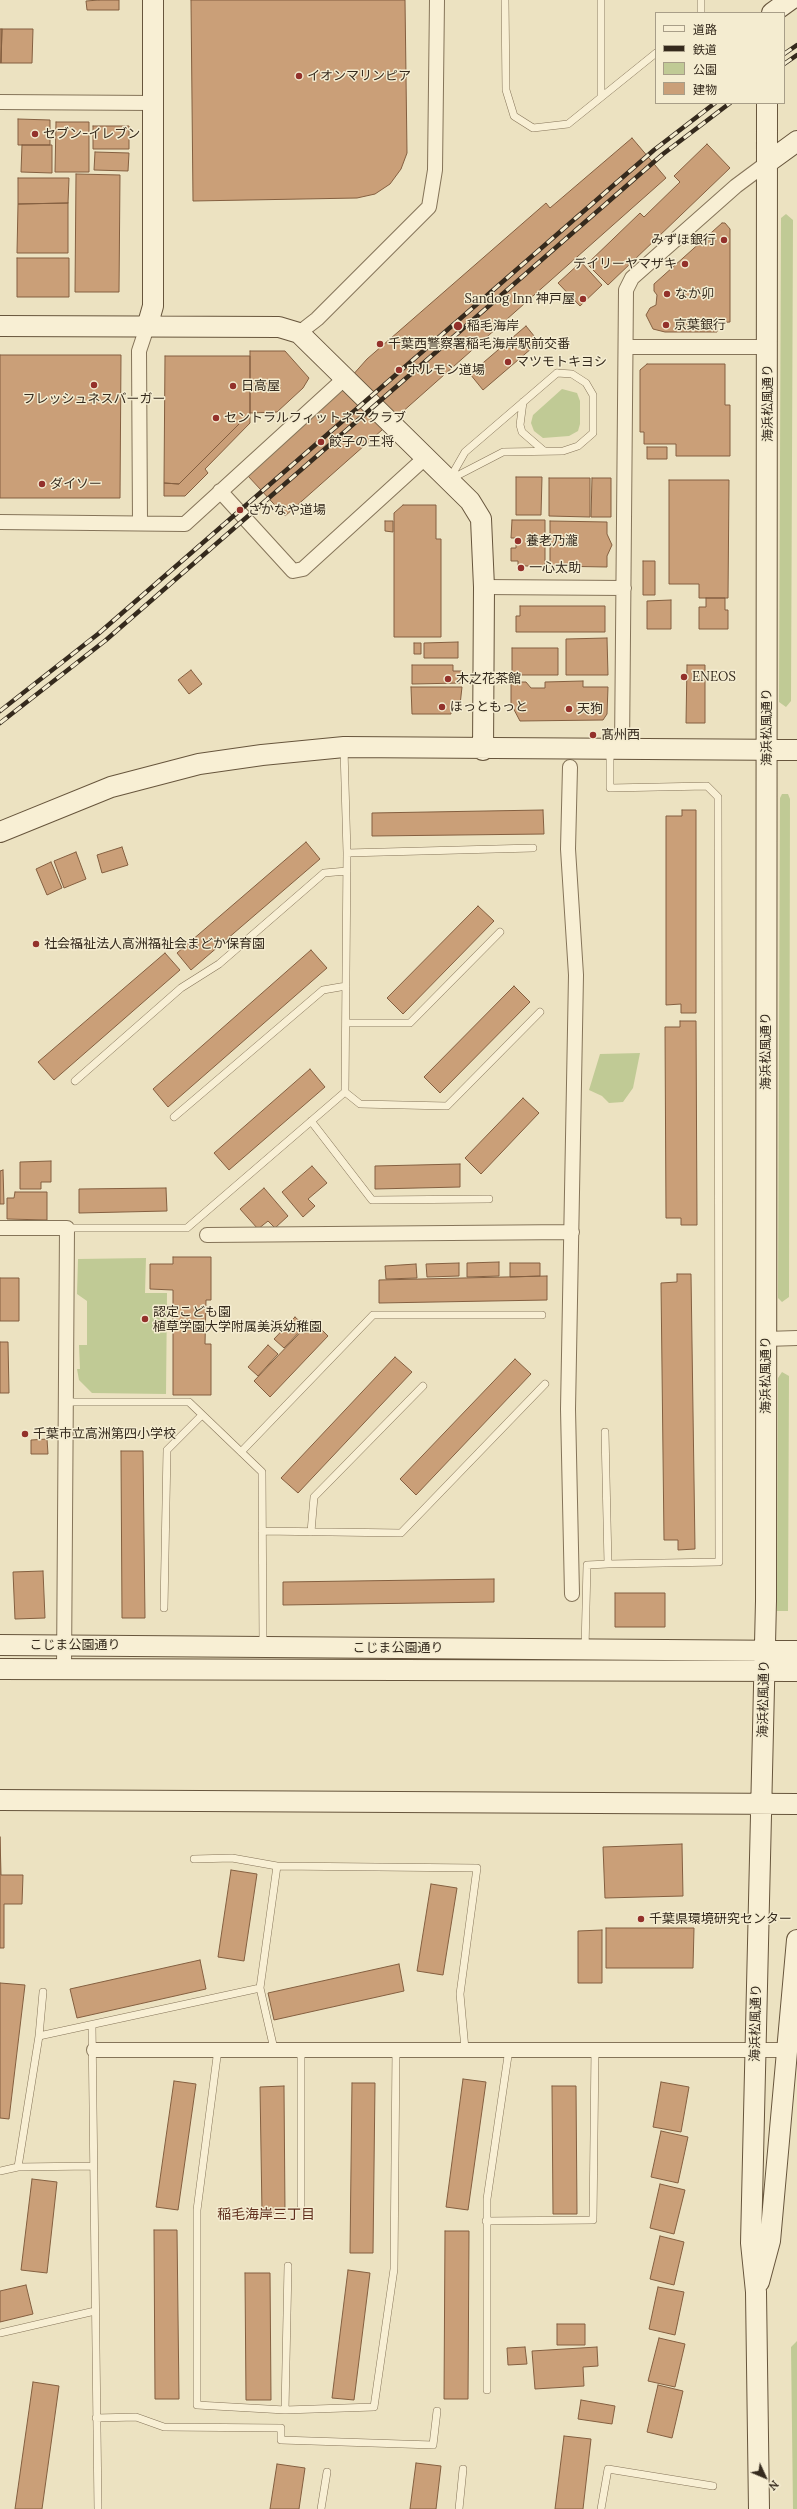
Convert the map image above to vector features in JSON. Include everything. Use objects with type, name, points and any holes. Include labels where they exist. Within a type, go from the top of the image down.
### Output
[{"type":"street","points":[[140,523],[139,351],[154,306],[153,0]]},
{"type":"street","points":[[299,333],[317,319],[429,207],[435,170],[437,0]]},
{"type":"street","points":[[768,0],[768,12]]},
{"type":"street","points":[[773,12],[790,0]]},
{"type":"street","points":[[0,102],[153,103]]},
{"type":"street","name":"海浜松風通り","points":[[756,2292],[751,2243],[765,1651],[768,347],[767,104]]},
{"type":"street","points":[[616,750],[624,588],[626,290],[632,278],[736,186],[797,142]]},
{"type":"street","points":[[0,326],[147,328],[279,327],[299,333],[344,379],[470,501],[481,519],[484,586],[483,750]]},
{"type":"street","points":[[626,347],[768,347]]},
{"type":"street","points":[[0,522],[185,524],[344,379]]},
{"type":"street","points":[[220,491],[293,571],[303,569],[426,457]]},
{"type":"street","points":[[484,586],[624,588]]},
{"type":"street","points":[[0,832],[111,787],[200,764],[262,755],[344,747],[483,750],[797,750]]},
{"type":"street","points":[[570,767],[568,849],[576,975],[568,1409],[572,1594]]},
{"type":"street","points":[[0,1228],[67,1228],[64,1669]]},
{"type":"street","points":[[208,1235],[572,1232]]},
{"type":"street","points":[[766,1339],[797,1338]]},
{"type":"street","name":"こじま公園通り","points":[[0,1645],[65,1644],[797,1651]]},
{"type":"street","name":"こじま公園通り","points":[[0,1669],[797,1671]]},
{"type":"street","points":[[0,1800],[797,1804]]},
{"type":"street","points":[[759,2509],[756,2292],[770,2241],[789,2114],[787,2050],[797,1940]]},
{"type":"street","points":[[94,2050],[787,2050]]},
{"type":"lane","points":[[505,0],[506,90],[514,116],[533,128],[568,124],[601,95],[655,54]]},
{"type":"lane","points":[[601,0],[601,95]]},
{"type":"lane","points":[[701,0],[701,12]]},
{"type":"lane","points":[[557,373],[572,374],[586,383],[593,395],[593,433],[578,446],[563,451],[503,452],[449,480],[465,452],[557,373]]},
{"type":"lane","points":[[523,402],[520,425],[522,432],[544,451]]},
{"type":"lane","points":[[67,1228],[187,1228],[345,1092],[347,853],[344,747]]},
{"type":"lane","points":[[585,1649],[587,1565],[719,1562],[718,797],[707,786],[610,788],[616,750]]},
{"type":"lane","points":[[347,853],[533,848]]},
{"type":"lane","points":[[75,1081],[180,988],[219,964],[324,873],[347,871]]},
{"type":"lane","points":[[346,1023],[410,1023],[500,932]]},
{"type":"lane","points":[[174,1116],[323,990],[346,986]]},
{"type":"lane","points":[[345,1092],[360,1104],[447,1106],[540,1012]]},
{"type":"lane","points":[[311,1121],[372,1200],[490,1199]]},
{"type":"lane","points":[[241,1452],[373,1315],[542,1315]]},
{"type":"lane","points":[[262,1531],[401,1533],[545,1384]]},
{"type":"lane","points":[[311,1532],[314,1497],[423,1386]]},
{"type":"lane","points":[[67,1402],[189,1402],[262,1472],[263,1647]]},
{"type":"lane","points":[[164,1608],[167,1450],[202,1415]]},
{"type":"lane","points":[[605,1432],[608,1564]]},
{"type":"lane","points":[[194,1859],[232,1858],[277,1866],[477,1868],[460,1994],[464,2049]]},
{"type":"lane","points":[[274,2049],[260,1988],[277,1866]]},
{"type":"lane","points":[[39,2036],[260,1988]]},
{"type":"lane","points":[[18,2167],[39,2036],[43,1992]]},
{"type":"lane","points":[[92,2025],[94,2050],[93,2166],[98,2509]]},
{"type":"lane","points":[[218,2049],[197,2210],[197,2406],[285,2410],[374,2407],[394,2269],[396,2049]]},
{"type":"lane","points":[[301,2049],[301,2205]]},
{"type":"lane","points":[[487,2390],[486,2199],[509,2049]]},
{"type":"lane","points":[[486,2221],[593,2220],[595,2049]]},
{"type":"lane","points":[[0,2171],[18,2167],[93,2166]]},
{"type":"lane","points":[[285,2410],[288,2266]]},
{"type":"lane","points":[[0,2333],[95,2311]]},
{"type":"lane","points":[[96,2418],[136,2417],[164,2427],[281,2428],[281,2440],[434,2445],[437,2411]]},
{"type":"lane","points":[[601,2509],[608,2468],[713,2486]]},
{"type":"lane","points":[[459,2509],[462,2469]]},
{"type":"lane","points":[[321,2509],[326,2472]]},
{"type":"green space","points":[[786,214],[793,220],[791,701],[786,707],[779,702],[781,218]]},
{"type":"green space","points":[[562,389],[577,393],[580,401],[580,424],[578,431],[569,436],[543,438],[534,431],[531,423],[533,415]]},
{"type":"green space","points":[[782,794],[788,794],[790,799],[789,1297],[782,1302],[778,1298],[780,798]]},
{"type":"green space","points":[[640,1053],[633,1088],[623,1102],[609,1103],[602,1096],[589,1090],[600,1054]]},
{"type":"green space","points":[[146,1258],[145,1293],[167,1293],[166,1394],[92,1393],[79,1380],[77,1369],[80,1369],[79,1345],[87,1345],[87,1301],[77,1294],[78,1259]]},
{"type":"green space","points":[[782,1372],[789,1376],[788,1611],[777,1611],[778,1378]]},
{"type":"green space","points":[[797,2341],[797,2509],[793,2509],[791,2347]]},
{"type":"building","points":[[119,0],[119,10],[87,10],[86,1]]},
{"type":"building","name":"イオンマリンピア","points":[[191,0],[405,0],[407,153],[401,169],[390,184],[375,194],[357,198],[193,201]]},
{"type":"building","points":[[0,29],[2,29],[1,63],[0,63]]},
{"type":"building","points":[[2,29],[33,29],[32,63],[1,63]]},
{"type":"building","points":[[18,119],[50,120],[50,145],[18,145]]},
{"type":"building","points":[[56,122],[89,122],[89,172],[55,172]]},
{"type":"building","points":[[93,126],[129,126],[129,149],[93,149]]},
{"type":"building","name":"稲毛海岸","points":[[632,138],[666,178],[285,516],[248,476],[327,404],[367,359],[546,203],[550,208]]},
{"type":"building","points":[[707,144],[730,168],[608,285],[587,264],[640,213],[644,217],[680,182],[674,176]]},
{"type":"building","points":[[22,145],[52,145],[52,173],[21,172]]},
{"type":"building","points":[[95,152],[129,153],[128,171],[94,170]]},
{"type":"building","points":[[76,174],[120,175],[119,292],[75,292]]},
{"type":"building","points":[[18,178],[69,178],[68,203],[18,204]]},
{"type":"building","points":[[68,203],[68,253],[17,253],[18,204]]},
{"type":"building","points":[[722,223],[725,223],[730,229],[730,322],[717,323],[717,332],[665,332],[653,329],[646,315],[650,308],[656,305],[657,295],[654,291],[654,284]]},
{"type":"building","points":[[17,258],[69,258],[69,297],[17,297]]},
{"type":"building","points":[[581,262],[602,285],[580,306],[558,283]]},
{"type":"building","points":[[526,326],[539,342],[483,390],[470,374]]},
{"type":"building","points":[[250,351],[285,351],[309,378],[303,388],[277,412],[250,413]]},
{"type":"building","points":[[0,355],[121,355],[120,498],[0,498]]},
{"type":"building","points":[[165,356],[250,356],[250,413],[179,484],[164,483]]},
{"type":"building","points":[[647,364],[725,364],[725,405],[730,405],[730,456],[676,456],[676,444],[644,444],[644,432],[640,432],[640,370]]},
{"type":"building","points":[[250,413],[250,423],[205,469],[208,473],[185,496],[164,496],[164,483],[179,484]]},
{"type":"building","points":[[647,447],[667,447],[667,459],[647,459]]},
{"type":"building","points":[[516,477],[542,477],[541,515],[516,515]]},
{"type":"building","points":[[549,478],[590,478],[590,517],[549,516]]},
{"type":"building","points":[[592,478],[611,478],[611,517],[591,517]]},
{"type":"building","points":[[669,480],[729,480],[728,598],[699,598],[699,584],[669,584]]},
{"type":"building","points":[[403,505],[436,505],[436,539],[441,539],[441,637],[394,637],[394,513]]},
{"type":"building","points":[[512,520],[545,520],[545,566],[518,566],[518,561],[511,561],[511,548],[516,548],[516,538],[511,538]]},
{"type":"building","points":[[385,521],[393,521],[393,532],[385,531]]},
{"type":"building","points":[[550,521],[607,522],[607,534],[612,545],[607,556],[607,567],[550,566]]},
{"type":"building","points":[[643,561],[655,561],[655,595],[643,595]]},
{"type":"building","points":[[706,598],[725,598],[725,610],[728,610],[728,629],[699,629],[699,607],[706,607]]},
{"type":"building","points":[[671,600],[671,629],[647,629],[647,601]]},
{"type":"building","points":[[520,606],[605,606],[605,632],[516,632],[516,616],[520,616]]},
{"type":"building","points":[[607,638],[608,675],[566,675],[566,639]]},
{"type":"building","points":[[458,642],[458,658],[424,658],[424,643]]},
{"type":"building","points":[[414,643],[421,643],[421,654],[414,654]]},
{"type":"building","points":[[512,648],[558,648],[558,675],[512,675]]},
{"type":"building","points":[[412,665],[453,665],[453,671],[462,671],[462,683],[412,684]]},
{"type":"building","points":[[687,665],[705,665],[705,723],[686,723]]},
{"type":"building","points":[[191,670],[202,684],[189,694],[178,680]]},
{"type":"building","points":[[583,681],[583,687],[608,687],[607,714],[603,720],[520,721],[511,704],[511,682],[526,682],[531,688],[545,688],[545,682]]},
{"type":"building","points":[[411,687],[462,687],[460,705],[451,705],[451,714],[412,714]]},
{"type":"building","points":[[543,810],[544,834],[372,836],[372,813]]},
{"type":"building","points":[[682,810],[696,810],[696,1013],[681,1013],[681,1004],[666,1005],[666,816],[682,816]]},
{"type":"building","points":[[306,842],[320,859],[191,970],[177,953]]},
{"type":"building","points":[[122,847],[128,865],[102,873],[97,855]]},
{"type":"building","points":[[76,852],[86,879],[64,888],[54,861]]},
{"type":"building","points":[[51,862],[62,888],[47,895],[36,869]]},
{"type":"building","points":[[478,906],[494,921],[403,1014],[387,998]]},
{"type":"building","points":[[311,950],[327,968],[168,1107],[153,1089]]},
{"type":"building","points":[[165,953],[180,970],[54,1080],[38,1062]]},
{"type":"building","points":[[514,986],[530,1002],[440,1093],[424,1077]]},
{"type":"building","points":[[680,1021],[696,1021],[697,1225],[681,1225],[681,1218],[666,1218],[665,1027],[680,1027]]},
{"type":"building","points":[[310,1069],[325,1087],[229,1170],[214,1153]]},
{"type":"building","points":[[523,1098],[539,1113],[481,1174],[465,1158]]},
{"type":"building","points":[[51,1161],[51,1182],[41,1182],[41,1189],[20,1189],[20,1162]]},
{"type":"building","points":[[460,1164],[460,1187],[375,1189],[375,1166]]},
{"type":"building","points":[[312,1166],[327,1183],[308,1199],[315,1206],[303,1217],[282,1192]]},
{"type":"building","points":[[3,1170],[4,1204],[0,1204],[0,1171]]},
{"type":"building","points":[[166,1188],[167,1211],[79,1213],[79,1189]]},
{"type":"building","points":[[264,1188],[288,1216],[275,1228],[268,1221],[258,1229],[240,1209]]},
{"type":"building","points":[[15,1192],[47,1192],[47,1220],[7,1219],[7,1198],[14,1198]]},
{"type":"building","points":[[173,1257],[211,1257],[211,1300],[206,1300],[205,1344],[211,1344],[211,1395],[173,1395],[173,1290],[150,1289],[150,1264],[173,1264]]},
{"type":"building","points":[[499,1262],[499,1276],[467,1277],[467,1263]]},
{"type":"building","points":[[459,1263],[459,1276],[427,1277],[426,1264]]},
{"type":"building","points":[[510,1263],[540,1263],[540,1276],[510,1277]]},
{"type":"building","points":[[416,1264],[417,1278],[386,1279],[385,1266]]},
{"type":"building","points":[[677,1274],[691,1274],[695,1549],[678,1550],[678,1540],[664,1540],[661,1283],[677,1282]]},
{"type":"building","points":[[547,1276],[547,1300],[379,1303],[379,1280]]},
{"type":"building","points":[[0,1278],[19,1278],[19,1321],[0,1321]]},
{"type":"building","points":[[295,1317],[305,1326],[284,1348],[274,1339]]},
{"type":"building","points":[[312,1320],[328,1336],[270,1397],[254,1381]]},
{"type":"building","points":[[0,1342],[8,1342],[9,1393],[0,1393]]},
{"type":"building","points":[[268,1345],[278,1354],[258,1376],[248,1367]]},
{"type":"building","points":[[395,1357],[412,1372],[298,1493],[281,1478]]},
{"type":"building","points":[[515,1359],[531,1374],[416,1495],[400,1479]]},
{"type":"building","points":[[47,1439],[48,1454],[31,1454],[31,1440]]},
{"type":"building","points":[[121,1451],[143,1451],[145,1618],[122,1618]]},
{"type":"building","points":[[43,1571],[45,1618],[15,1619],[13,1572]]},
{"type":"building","points":[[494,1579],[494,1602],[283,1605],[283,1582]]},
{"type":"building","points":[[615,1593],[665,1593],[665,1627],[615,1627]]},
{"type":"building","points":[[0,1837],[1,1875],[23,1875],[22,1904],[4,1904],[4,1948],[0,1948]]},
{"type":"building","points":[[682,1844],[683,1896],[605,1898],[603,1847]]},
{"type":"building","points":[[231,1870],[257,1874],[244,1961],[218,1957]]},
{"type":"building","points":[[431,1884],[457,1888],[443,1975],[417,1971]]},
{"type":"building","points":[[606,1928],[694,1928],[693,1968],[606,1968]]},
{"type":"building","points":[[602,1930],[602,1983],[578,1983],[578,1931]]},
{"type":"building","points":[[200,1960],[206,1989],[77,2018],[70,1989]]},
{"type":"building","points":[[399,1964],[404,1991],[274,2020],[268,1993]]},
{"type":"building","points":[[0,1983],[25,1985],[9,2119],[0,2118]]},
{"type":"building","points":[[463,2079],[486,2082],[468,2210],[446,2207]]},
{"type":"building","points":[[174,2081],[196,2084],[178,2210],[156,2207]]},
{"type":"building","points":[[661,2082],[689,2087],[681,2132],[653,2127]]},
{"type":"building","points":[[352,2083],[375,2083],[373,2253],[350,2253]]},
{"type":"building","points":[[284,2086],[285,2213],[262,2213],[260,2087]]},
{"type":"building","points":[[552,2086],[576,2086],[577,2214],[553,2214]]},
{"type":"building","points":[[661,2131],[688,2137],[678,2183],[651,2177]]},
{"type":"building","points":[[32,2179],[57,2182],[47,2273],[21,2270]]},
{"type":"building","points":[[660,2184],[685,2190],[674,2234],[650,2228]]},
{"type":"building","points":[[154,2230],[177,2230],[179,2399],[155,2399]]},
{"type":"building","points":[[445,2231],[469,2231],[468,2399],[444,2399]]},
{"type":"building","points":[[660,2236],[684,2242],[674,2285],[650,2279]]},
{"type":"building","points":[[348,2270],[370,2273],[354,2400],[332,2398]]},
{"type":"building","points":[[245,2273],[270,2273],[271,2400],[246,2400]]},
{"type":"building","points":[[26,2285],[33,2314],[0,2322],[0,2291]]},
{"type":"building","points":[[658,2287],[684,2292],[675,2335],[649,2329]]},
{"type":"building","points":[[557,2324],[585,2324],[585,2345],[557,2345]]},
{"type":"building","points":[[659,2338],[685,2344],[675,2387],[648,2381]]},
{"type":"building","points":[[525,2347],[527,2364],[508,2365],[507,2348]]},
{"type":"building","points":[[597,2347],[598,2366],[583,2367],[584,2386],[535,2389],[532,2351]]},
{"type":"building","points":[[33,2382],[59,2386],[42,2509],[15,2509]]},
{"type":"building","points":[[658,2385],[683,2391],[672,2438],[647,2432]]},
{"type":"building","points":[[581,2400],[615,2406],[612,2424],[578,2419]]},
{"type":"building","points":[[564,2436],[591,2439],[583,2509],[555,2509]]},
{"type":"building","points":[[416,2463],[441,2466],[436,2509],[410,2509]]},
{"type":"building","points":[[277,2464],[305,2468],[299,2509],[270,2509]]},
{"type":"railway","points":[[785,53],[797,45]]},
{"type":"railway","points":[[785,63],[797,55]]},
{"type":"railway","points":[[0,711],[98,634],[654,150],[714,104]]},
{"type":"railway","points":[[0,723],[106,640],[663,154],[729,104]]},
{"type":"place","name":"イオンマリンピア","points":[[299,76]]},
{"type":"place","name":"セブン-イレブン","points":[[35,134]]},
{"type":"place","name":"みずほ銀行","points":[[724,240]]},
{"type":"place","name":"デイリーヤマザキ","points":[[685,264]]},
{"type":"place","name":"なか卯","points":[[667,294]]},
{"type":"place","name":"Sandog Inn 神戸屋","points":[[583,299]]},
{"type":"place","name":"京葉銀行","points":[[666,325]]},
{"type":"place","name":"稲毛海岸","points":[[458,326]]},
{"type":"place","name":"千葉西警察署稲毛海岸駅前交番","points":[[380,344]]},
{"type":"place","name":"マツモトキヨシ","points":[[508,362]]},
{"type":"place","name":"ホルモン道場","points":[[399,370]]},
{"type":"place","name":"フレッシュネスバーガー","points":[[94,385]]},
{"type":"place","name":"日高屋","points":[[233,386]]},
{"type":"place","name":"セントラルフィットネスクラブ","points":[[216,418]]},
{"type":"place","name":"餃子の王将","points":[[321,442]]},
{"type":"place","name":"ダイソー","points":[[42,484]]},
{"type":"place","name":"さかなや道場","points":[[240,510]]},
{"type":"place","name":"養老乃瀧","points":[[518,541]]},
{"type":"place","name":"一心太助","points":[[521,568]]},
{"type":"place","name":"ENEOS","points":[[684,677]]},
{"type":"place","name":"木之花茶館","points":[[448,679]]},
{"type":"place","name":"ほっともっと","points":[[442,707]]},
{"type":"place","name":"天狗","points":[[569,709]]},
{"type":"place","name":"髙州西","points":[[593,735]]},
{"type":"place","name":"社会福祉法人高洲福祉会まどか保育園","points":[[36,944]]},
{"type":"place","name":"認定こども園 植草学園大学附属美浜幼稚園","points":[[145,1319]]},
{"type":"place","name":"千葉市立高洲第四小学校","points":[[25,1434]]},
{"type":"place","name":"千葉県環境研究センター","points":[[641,1919]]},
{"type":"district","name":"稲毛海岸三丁目","points":[[266,2215]]}]
